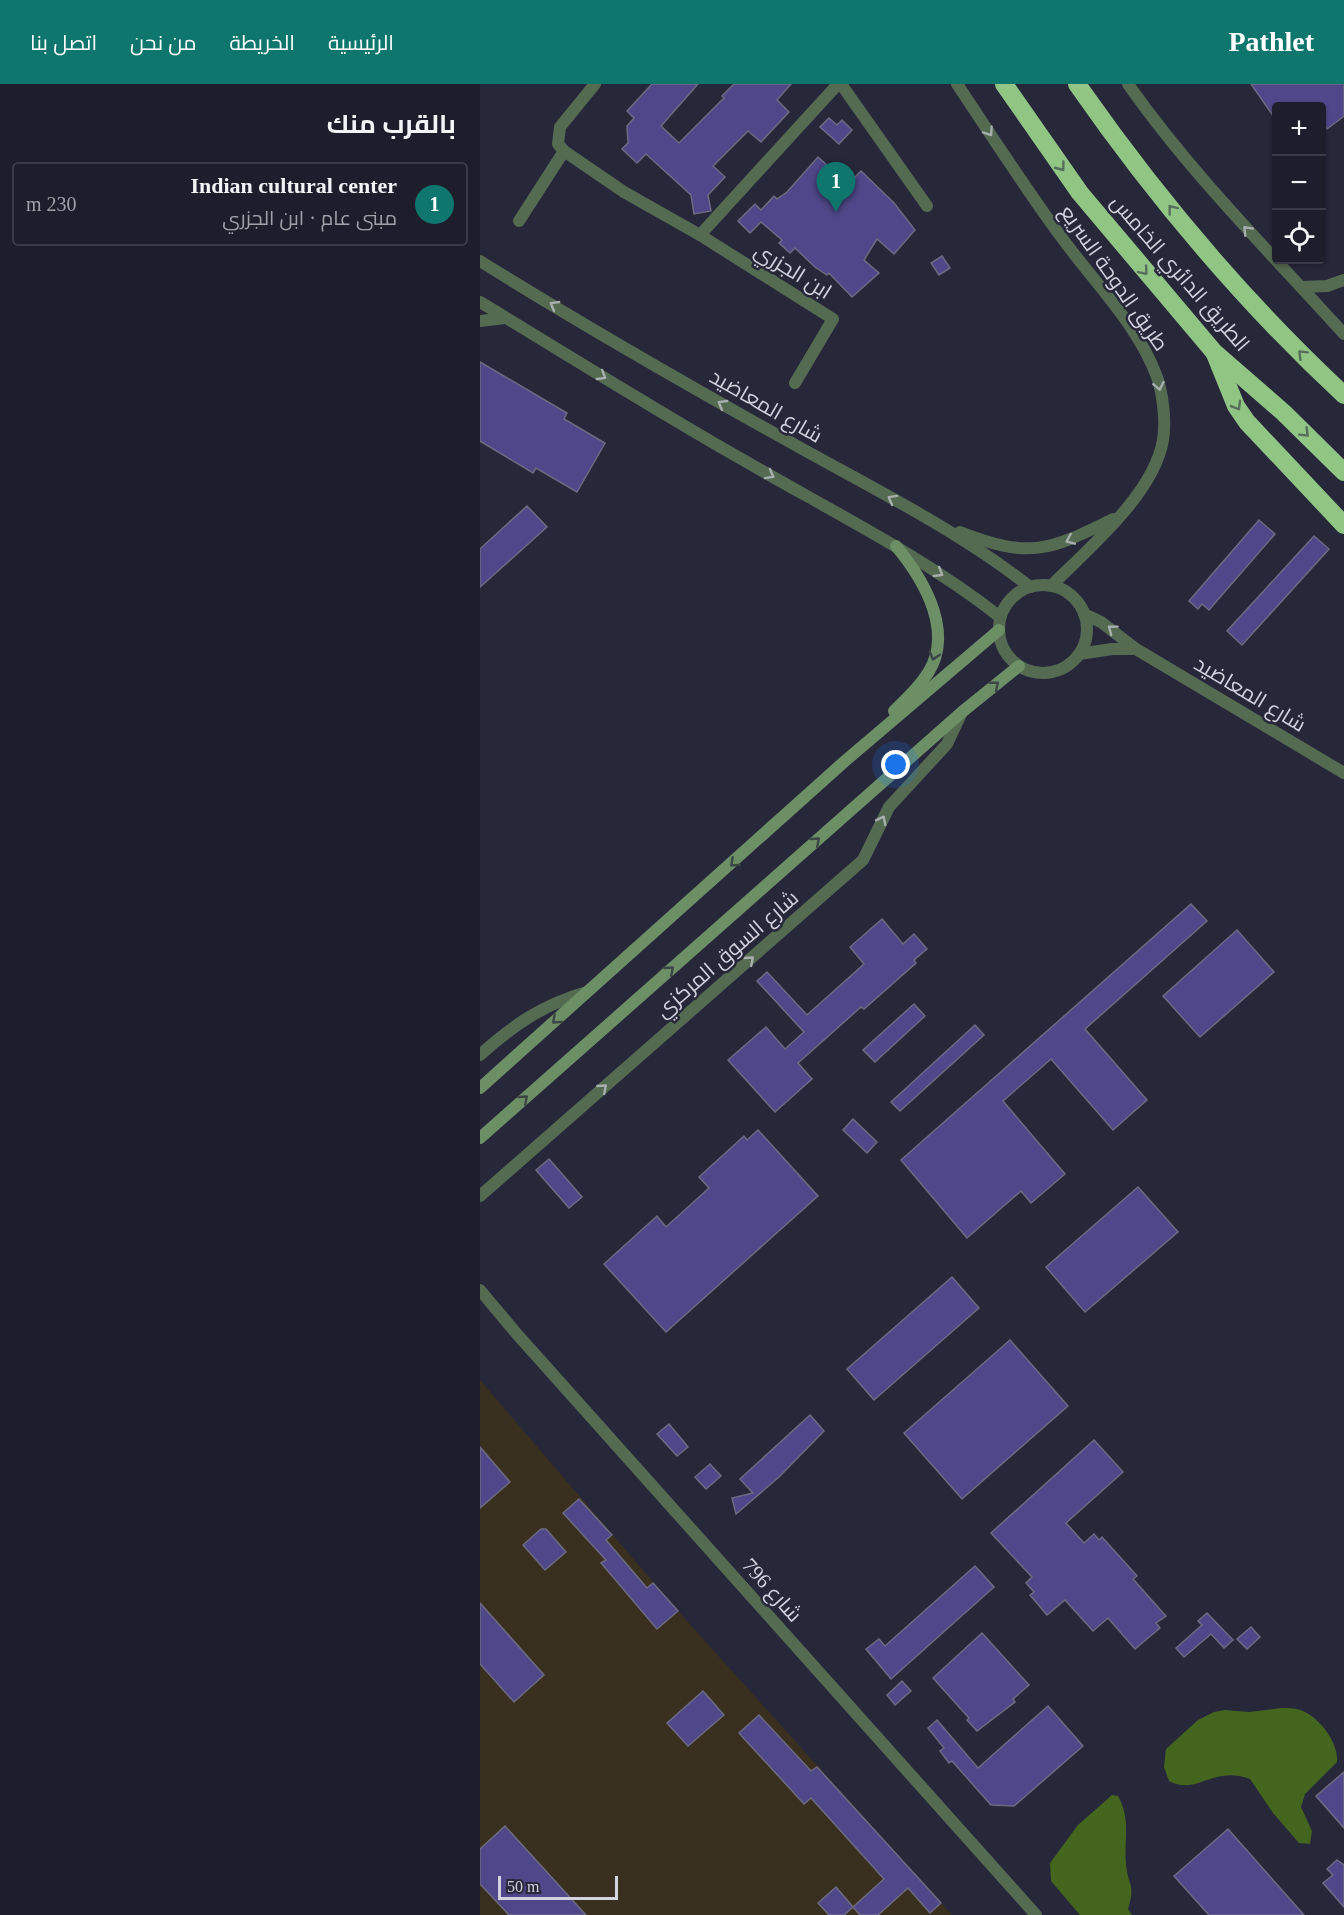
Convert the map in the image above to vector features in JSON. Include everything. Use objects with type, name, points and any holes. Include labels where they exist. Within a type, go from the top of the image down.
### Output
[{"type":"highway","name":"الطريق الدائري الخامس","points":[[1004,84],[1080,193],[1214,352],[1284,413],[1344,472]]},
{"type":"highway","name":"الطريق الدائري الخامس","points":[[1077,84],[1124,149],[1199,243],[1274,326],[1344,395]]},
{"type":"highway","points":[[1214,352],[1236,406],[1247,422],[1344,525]]},
{"type":"main road","points":[[845,761],[924,680],[937,648],[935,615],[927,589],[896,546]]},
{"type":"main road","points":[[480,1088],[845,761],[999,630]]},
{"type":"main road","name":"شارع السوق المركزي","points":[[480,1138],[962,712],[1019,666]]},
{"type":"street","points":[[519,222],[564,151],[558,144],[560,127],[595,84]]},
{"type":"street","points":[[700,235],[839,84],[927,206]]},
{"type":"street","name":"طريق الدوحة السريع","points":[[957,84],[1061,237],[1134,333],[1157,378],[1162,403],[1163,440],[1151,471],[1122,515],[1051,586]]},
{"type":"street","points":[[1128,84],[1220,200],[1344,334]]},
{"type":"street","name":"ابن الجزري","points":[[564,151],[624,192],[700,235],[833,319],[795,383]]},
{"type":"street","points":[[480,253],[493,269]]},
{"type":"street","name":"شارع المعاضيد","points":[[480,261],[761,427],[995,559],[1030,587]]},
{"type":"street","points":[[1302,287],[1327,286],[1344,280]]},
{"type":"street","points":[[480,302],[742,460],[896,546],[948,578],[1000,616]]},
{"type":"street","points":[[480,321],[505,318]]},
{"type":"street","points":[[927,519],[996,545],[1032,550],[1068,542],[1122,515]]},
{"type":"street","points":[[1051,586],[1065,591],[1077,601],[1084,614],[1086,635],[1079,654],[1070,664],[1058,670],[1038,672],[1019,666],[1005,651],[999,630],[1000,616],[1011,598],[1030,587],[1051,586]]},
{"type":"street","name":"شارع المعاضيد","points":[[1084,614],[1101,622],[1136,649],[1344,773]]},
{"type":"street","points":[[1079,654],[1112,649],[1136,649]]},
{"type":"street","name":"شارع السوق المركزي","points":[[480,1196],[863,860],[889,807],[948,744],[962,712]]},
{"type":"street","points":[[480,1055],[506,1032],[536,1011],[587,992]]},
{"type":"street","name":"شارع 796","points":[[480,1290],[516,1334],[1036,1915]]},
{"type":"shaded area","points":[[480,1380],[678,1611],[952,1915],[480,1915]]},
{"type":"green space","points":[[1281,1708],[1300,1710],[1314,1718],[1331,1739],[1337,1755],[1337,1762],[1305,1794],[1301,1807],[1312,1831],[1310,1844],[1299,1843],[1273,1813],[1250,1779],[1225,1776],[1189,1785],[1179,1785],[1169,1781],[1164,1767],[1166,1749],[1198,1720],[1214,1712],[1225,1710],[1249,1712]]},
{"type":"green space","points":[[1112,1795],[1118,1796],[1124,1813],[1126,1864],[1131,1890],[1128,1909],[1132,1915],[1080,1915],[1051,1881],[1050,1863],[1078,1825]]},
{"type":"building","points":[[652,84],[698,84],[661,126],[679,143],[724,98],[722,96],[734,84],[791,84],[777,100],[789,112],[761,142],[748,131],[713,166],[725,177],[708,195],[711,211],[694,214],[691,195],[646,154],[637,163],[622,149],[628,143],[627,126],[634,118],[627,111]]},
{"type":"building","points":[[1251,84],[1344,84],[1344,116],[1327,129],[1326,102],[1272,102],[1272,114]]},
{"type":"building","points":[[829,118],[837,125],[842,120],[852,130],[839,144],[820,127]]},
{"type":"building","points":[[818,157],[848,184],[861,171],[894,203],[915,230],[894,254],[877,239],[864,260],[879,273],[852,297],[829,273],[827,275],[815,267],[795,248],[790,253],[779,243],[782,240],[761,222],[750,233],[738,221],[755,204],[761,210],[774,196],[777,199],[787,192]]},
{"type":"building","points":[[942,256],[950,268],[939,275],[931,263]]},
{"type":"building","points":[[480,362],[567,413],[564,419],[605,443],[577,492],[536,468],[533,473],[480,441]]},
{"type":"building","points":[[527,506],[547,527],[480,587],[480,549]]},
{"type":"building","points":[[1259,520],[1275,534],[1209,610],[1202,604],[1198,609],[1189,601]]},
{"type":"building","points":[[1314,536],[1329,549],[1242,645],[1227,631]]},
{"type":"building","points":[[1191,904],[1207,921],[1085,1029],[1147,1100],[1113,1130],[1051,1059],[1003,1101],[1065,1174],[1031,1203],[1021,1191],[967,1238],[901,1160]]},
{"type":"building","points":[[882,919],[903,944],[914,934],[927,949],[914,960],[916,963],[864,1009],[861,1007],[798,1063],[812,1079],[775,1112],[728,1060],[766,1027],[785,1049],[804,1032],[757,981],[767,972],[807,1015],[864,964],[850,947]]},
{"type":"building","points":[[1237,930],[1274,972],[1200,1037],[1163,996]]},
{"type":"building","points":[[914,1004],[925,1016],[875,1062],[863,1050]]},
{"type":"building","points":[[975,1025],[984,1035],[900,1111],[891,1102]]},
{"type":"building","points":[[853,1119],[877,1142],[867,1153],[843,1130]]},
{"type":"building","points":[[758,1130],[818,1196],[666,1332],[604,1264],[657,1216],[666,1227],[709,1188],[699,1177],[744,1136],[747,1140]]},
{"type":"building","points":[[549,1159],[582,1197],[569,1208],[536,1170]]},
{"type":"building","points":[[1138,1187],[1178,1232],[1085,1312],[1046,1267]]},
{"type":"building","points":[[952,1277],[979,1308],[874,1400],[847,1369]]},
{"type":"building","points":[[1010,1340],[1068,1406],[962,1499],[904,1433]]},
{"type":"building","points":[[810,1415],[824,1431],[779,1477],[736,1514],[732,1498],[753,1493],[740,1479]]},
{"type":"building","points":[[669,1424],[688,1447],[677,1456],[657,1434]]},
{"type":"building","points":[[1094,1440],[1123,1472],[1066,1523],[1084,1543],[1094,1534],[1099,1540],[1102,1537],[1137,1576],[1133,1579],[1166,1616],[1156,1623],[1160,1628],[1135,1649],[1108,1618],[1093,1631],[1065,1600],[1047,1615],[1030,1595],[1034,1592],[1026,1583],[1032,1577],[991,1533]]},
{"type":"building","points":[[480,1447],[510,1482],[480,1508]]},
{"type":"building","points":[[710,1464],[721,1476],[706,1489],[695,1477]]},
{"type":"building","points":[[579,1499],[612,1535],[606,1540],[647,1588],[653,1583],[678,1611],[657,1629],[601,1563],[606,1560],[563,1513]]},
{"type":"building","points":[[541,1529],[546,1529],[566,1552],[545,1570],[523,1545]]},
{"type":"building","points":[[975,1566],[994,1587],[891,1679],[866,1649],[879,1639],[885,1646]]},
{"type":"building","points":[[480,1603],[544,1675],[514,1702],[480,1664]]},
{"type":"building","points":[[1207,1613],[1233,1640],[1224,1648],[1211,1634],[1184,1657],[1176,1648],[1202,1625],[1198,1621]]},
{"type":"building","points":[[1251,1627],[1260,1637],[1247,1649],[1237,1639]]},
{"type":"building","points":[[982,1633],[1029,1685],[1013,1699],[1015,1702],[977,1731],[967,1720],[969,1718],[933,1678]]},
{"type":"building","points":[[902,1681],[911,1691],[895,1705],[887,1695]]},
{"type":"building","points":[[703,1691],[724,1715],[688,1746],[667,1723]]},
{"type":"building","points":[[1048,1706],[1083,1746],[1014,1806],[991,1805],[952,1761],[949,1763],[940,1751],[944,1748],[928,1728],[937,1720],[978,1768]]},
{"type":"building","points":[[759,1715],[811,1771],[817,1767],[941,1903],[930,1913],[908,1888],[878,1915],[860,1915],[853,1907],[884,1879],[811,1798],[804,1804],[739,1733]]},
{"type":"building","points":[[1344,1772],[1344,1828],[1316,1796]]},
{"type":"building","points":[[505,1826],[586,1915],[509,1915],[480,1884],[480,1849]]},
{"type":"building","points":[[1228,1829],[1304,1915],[1209,1915],[1174,1876]]},
{"type":"building","points":[[1337,1860],[1344,1865],[1344,1907],[1323,1883],[1333,1875],[1327,1869]]},
{"type":"building","points":[[836,1887],[853,1907],[844,1915],[829,1915],[818,1903]]},
{"type":"place","name":"Indian cultural center","points":[[836,212]]}]
